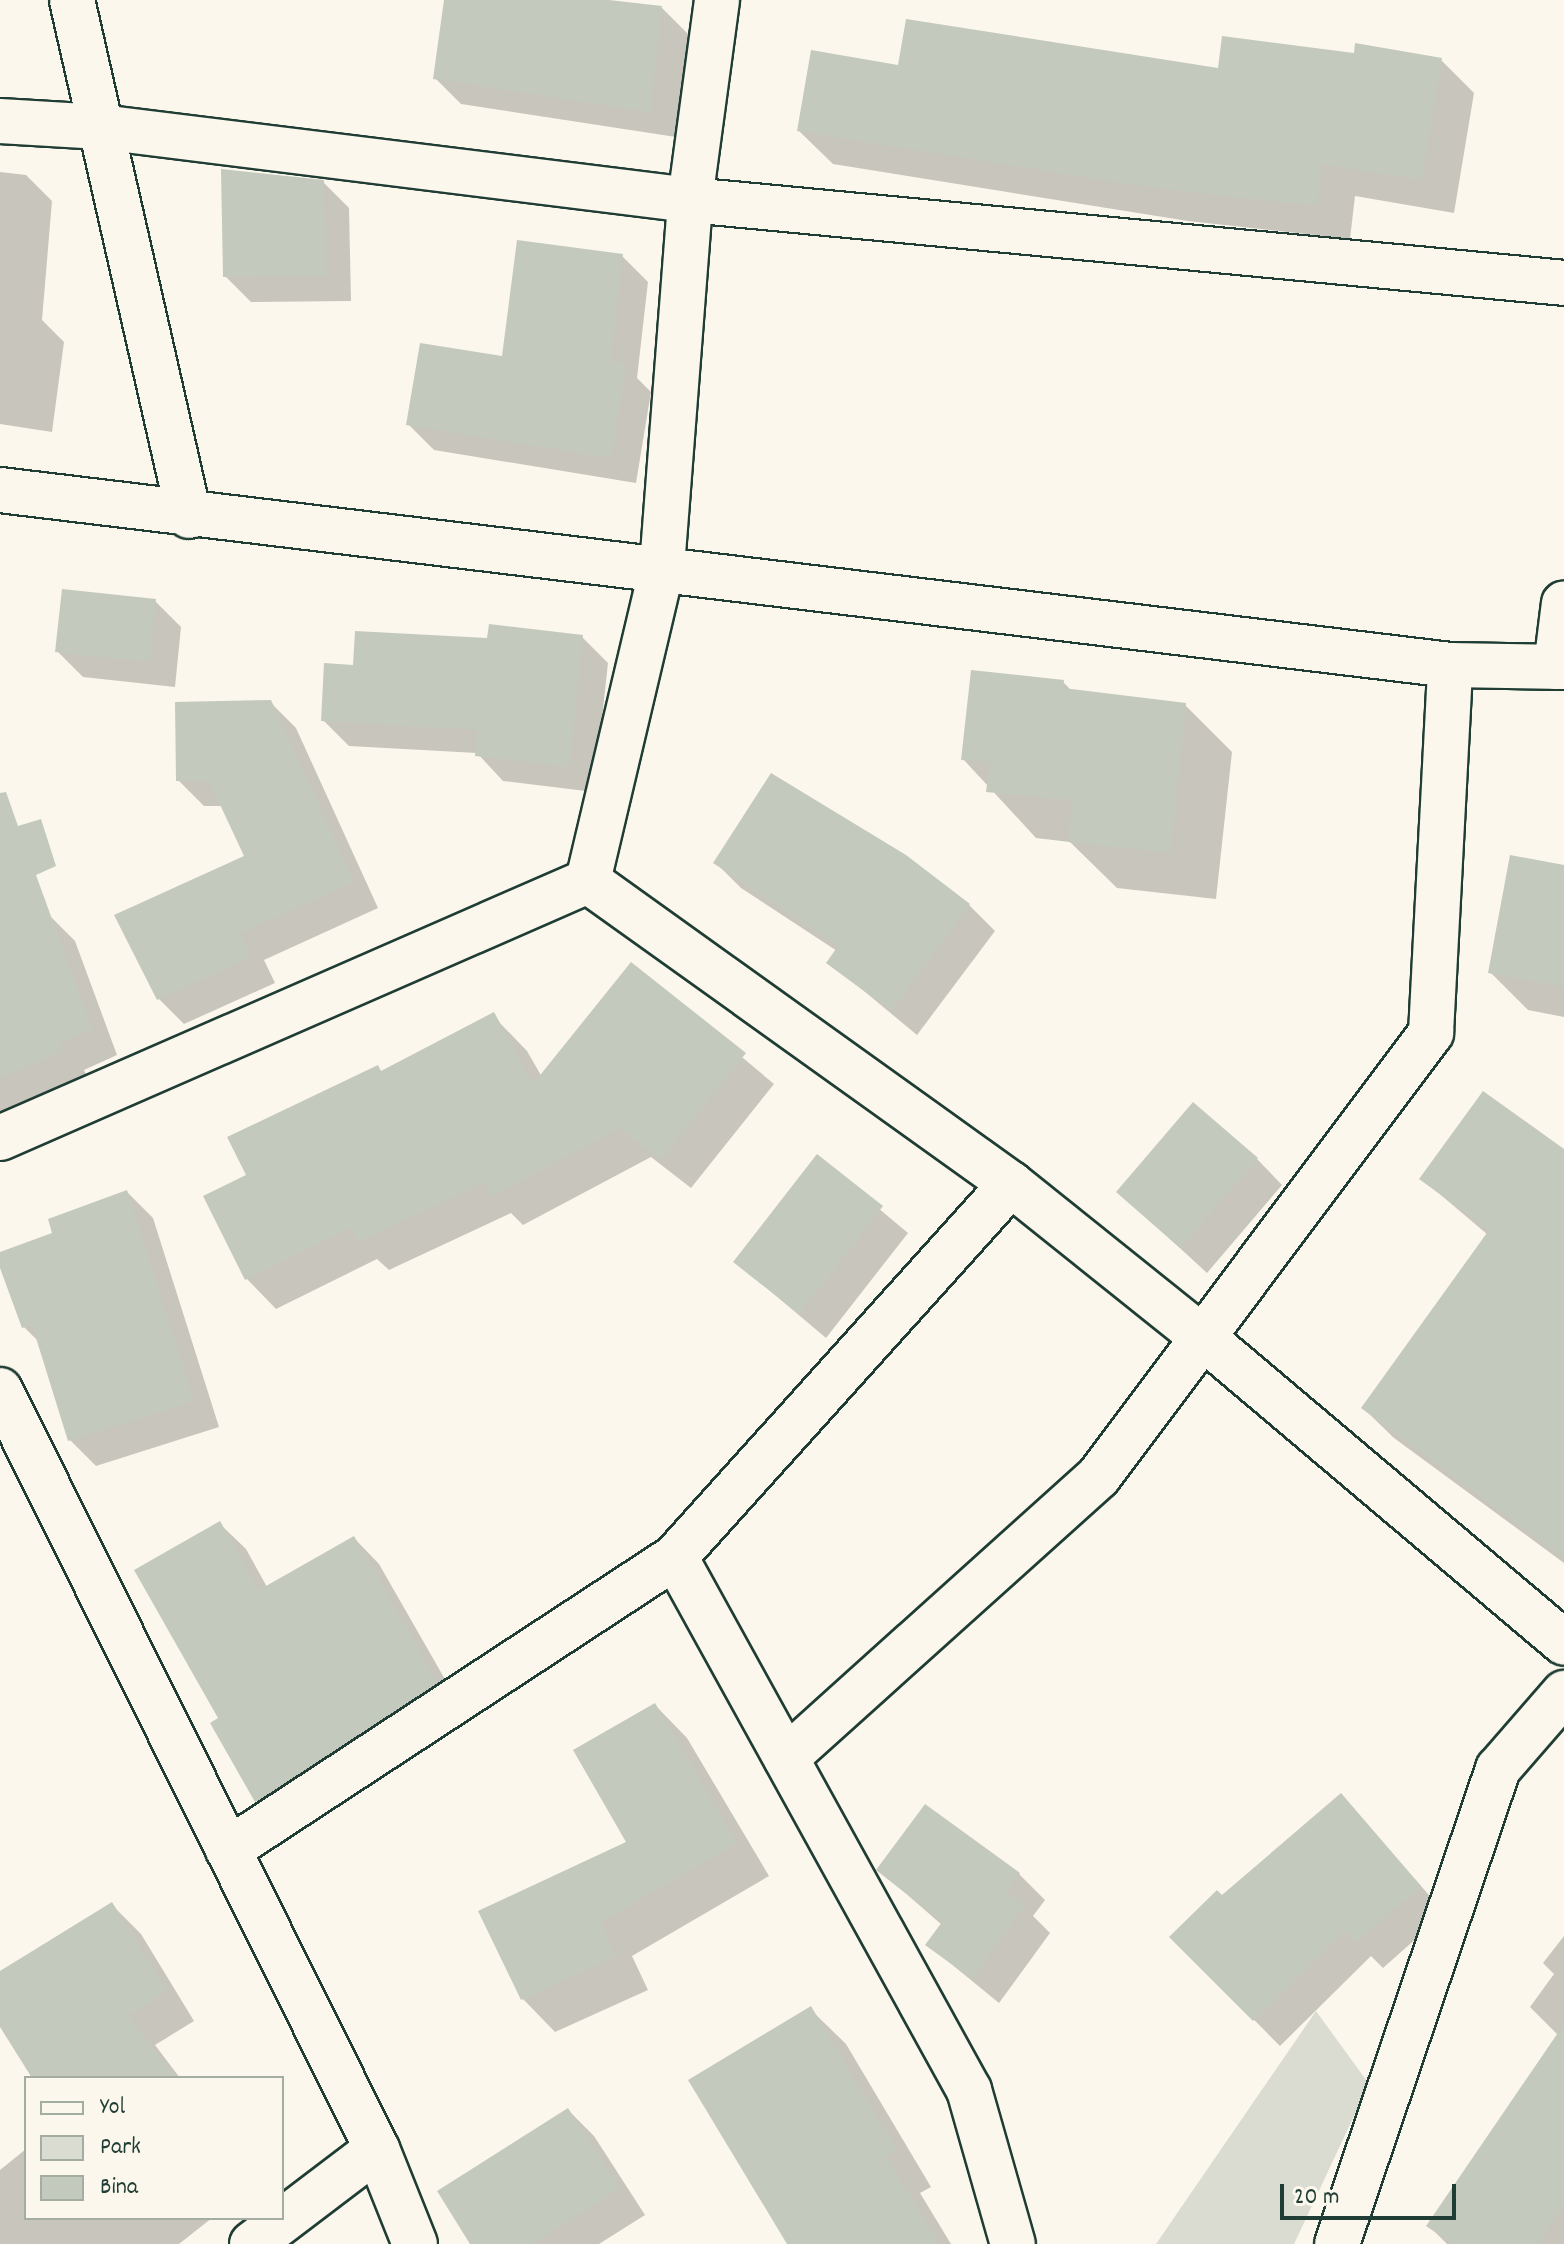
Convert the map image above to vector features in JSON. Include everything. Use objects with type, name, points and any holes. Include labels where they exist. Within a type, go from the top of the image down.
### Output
[{"type":"street","points":[[72,0],[189,516]]},
{"type":"street","points":[[588,881],[662,567],[690,200],[717,0]]},
{"type":"street","points":[[0,121],[101,127],[690,200],[1564,283]]},
{"type":"street","points":[[0,490],[189,516],[662,567],[1450,665],[1560,667],[1564,603]]},
{"type":"street","points":[[786,1758],[1099,1476],[1206,1340],[1431,1033],[1450,665]]},
{"type":"street","points":[[0,1138],[588,881]]},
{"type":"street","points":[[588,881],[1011,1184],[1206,1340],[1564,1643]]},
{"type":"street","points":[[228,1850],[675,1557],[1011,1184]]},
{"type":"street","points":[[0,1390],[377,2149],[415,2244]]},
{"type":"street","points":[[675,1557],[969,2090],[1013,2244]]},
{"type":"street","points":[[1337,2244],[1498,1769],[1564,1693]]},
{"type":"street","points":[[284,2220],[377,2149]]},
{"type":"street","points":[[252,2244],[284,2220]]},
{"type":"green space","points":[[1316,2011],[1369,2084],[1294,2244],[1156,2244]]},
{"type":"building","points":[[444,0],[609,0],[662,6],[650,112],[433,79]]},
{"type":"building","points":[[906,19],[1218,68],[1222,36],[1354,53],[1355,43],[1442,58],[1421,180],[1322,164],[1317,206],[1153,188],[797,131],[811,50],[898,65]]},
{"type":"building","points":[[221,169],[324,180],[326,276],[223,277]]},
{"type":"building","points":[[517,240],[623,254],[610,362],[626,364],[611,458],[406,425],[420,343],[502,356]]},
{"type":"building","points":[[62,589],[156,599],[150,662],[55,652]]},
{"type":"building","points":[[489,624],[583,635],[569,767],[475,756],[477,730],[321,721],[324,663],[353,665],[355,631],[487,638]]},
{"type":"building","points":[[971,670],[1064,680],[1063,688],[1186,703],[1170,853],[1068,842],[1072,800],[986,792],[990,762],[961,760]]},
{"type":"building","points":[[271,700],[354,882],[240,933],[250,957],[157,1000],[114,915],[244,856],[209,781],[176,781],[175,702]]},
{"type":"building","points":[[771,773],[906,855],[970,904],[891,1011],[826,963],[838,946],[713,863]]},
{"type":"building","points":[[6,792],[18,826],[41,819],[56,866],[36,875],[92,1029],[59,1044],[63,1051],[0,1078],[0,793]]},
{"type":"building","points":[[1510,855],[1564,865],[1564,987],[1488,973]]},
{"type":"building","points":[[631,962],[746,1053],[660,1160],[620,1128],[492,1196],[485,1182],[358,1242],[351,1228],[245,1280],[203,1196],[246,1175],[227,1137],[378,1065],[381,1071],[494,1012],[533,1084]]},
{"type":"building","points":[[1483,1091],[1564,1149],[1564,1558],[1361,1408],[1489,1230],[1419,1179]]},
{"type":"building","points":[[1193,1102],[1258,1158],[1180,1248],[1116,1192]]},
{"type":"building","points":[[817,1154],[883,1206],[799,1314],[733,1262]]},
{"type":"building","points":[[127,1190],[194,1401],[68,1441],[32,1325],[22,1328],[0,1268],[0,1252],[52,1233],[48,1219]]},
{"type":"building","points":[[220,1521],[259,1590],[354,1536],[438,1683],[255,1802],[210,1723],[218,1718],[134,1570]]},
{"type":"building","points":[[655,1703],[737,1843],[601,1922],[616,1956],[521,2000],[478,1911],[626,1842],[573,1750]]},
{"type":"building","points":[[1341,1793],[1421,1886],[1356,1943],[1344,1930],[1253,2021],[1169,1937],[1217,1890],[1222,1895]]},
{"type":"building","points":[[925,1804],[1020,1873],[1007,1892],[1025,1905],[972,1979],[925,1945],[942,1922],[876,1870]]},
{"type":"building","points":[[112,1902],[167,1991],[128,2015],[174,2076],[31,2076],[0,2027],[0,1971]]},
{"type":"building","points":[[811,2006],[897,2151],[886,2157],[940,2244],[787,2244],[688,2080]]},
{"type":"building","points":[[1564,2024],[1564,2205],[1538,2244],[1453,2244],[1426,2226]]},
{"type":"building","points":[[568,2108],[620,2188],[532,2244],[470,2244],[437,2191]]}]
